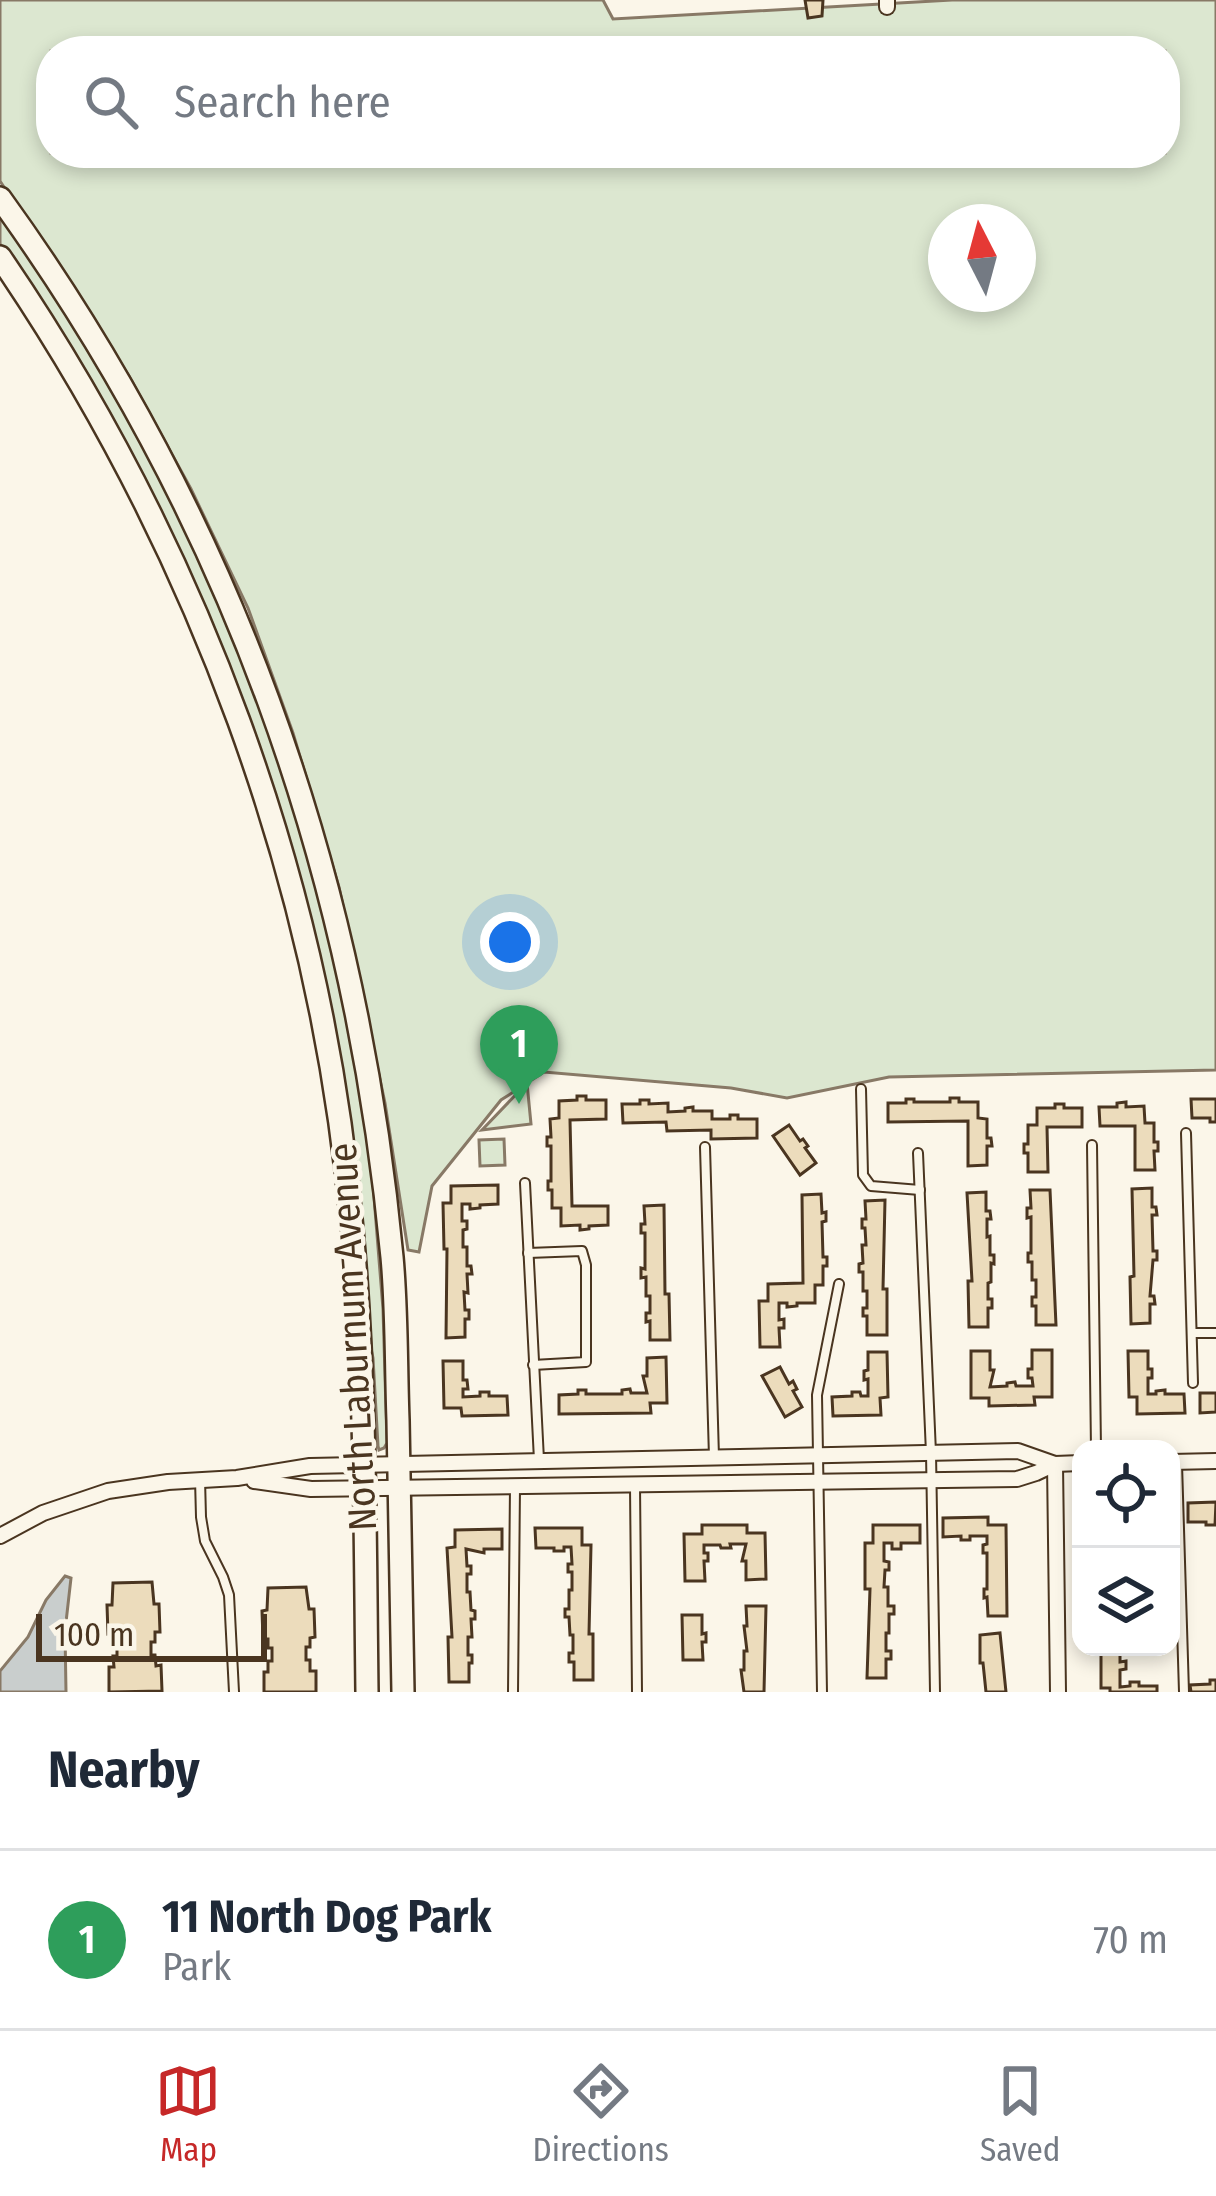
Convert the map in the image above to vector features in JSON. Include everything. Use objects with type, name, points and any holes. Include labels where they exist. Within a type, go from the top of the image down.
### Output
[{"type":"main road","name":"North Laburnum Avenue","points":[[0,198],[94,337],[175,483],[238,619],[310,819],[348,968],[377,1131],[392,1261],[403,1692]]},
{"type":"main road","name":"North Laburnum Avenue","points":[[0,257],[100,418],[178,571],[238,715],[277,834],[316,988],[339,1116],[357,1294],[367,1692]]},
{"type":"street","points":[[0,1536],[74,1500],[136,1485],[237,1478],[310,1466],[1018,1451],[1055,1464],[1072,1463]]},
{"type":"street","points":[[1180,1462],[1216,1461]]},
{"type":"street","points":[[237,1478],[311,1490],[1018,1479],[1055,1464]]},
{"type":"street","points":[[1055,1464],[1058,1692]]},
{"type":"lane","points":[[862,1089],[863,1175],[871,1186],[920,1190]]},
{"type":"lane","points":[[1186,1133],[1193,1383]]},
{"type":"lane","points":[[1092,1145],[1096,1440]]},
{"type":"lane","points":[[705,1148],[714,1457]]},
{"type":"lane","points":[[918,1153],[932,1480],[935,1692]]},
{"type":"lane","points":[[513,1692],[521,1486],[532,1461],[525,1183]]},
{"type":"lane","points":[[528,1252],[581,1251],[586,1264],[586,1362],[533,1365]]},
{"type":"lane","points":[[822,1692],[817,1395],[839,1283]]},
{"type":"lane","points":[[1192,1333],[1216,1333]]},
{"type":"lane","points":[[200,1479],[205,1541],[229,1595],[234,1692]]},
{"type":"lane","points":[[634,1485],[637,1692]]},
{"type":"lane","points":[[1178,1548],[1184,1692]]},
{"type":"green space","points":[[0,0],[603,0],[613,19],[952,0],[1216,0],[1216,1070],[889,1077],[787,1098],[731,1088],[544,1072],[527,1083],[531,1124],[482,1130],[526,1084],[501,1100],[432,1186],[419,1252],[408,1250],[385,1103],[339,887],[293,733],[248,608],[129,376],[0,181]]},
{"type":"green space","points":[[0,214],[45,276],[170,490],[261,702],[326,912],[371,1160],[387,1443],[379,1450],[354,1181],[226,662],[28,282],[0,244]]},
{"type":"green space","points":[[504,1139],[505,1165],[480,1166],[479,1140]]},
{"type":"shaded area","points":[[65,1576],[71,1578],[65,1631],[66,1692],[0,1692],[0,1671],[28,1637],[46,1600]]},
{"type":"building","points":[[805,0],[823,0],[822,16],[808,18]]},
{"type":"building","points":[[577,1096],[606,1100],[606,1119],[570,1120],[572,1206],[608,1206],[608,1225],[580,1230],[580,1225],[561,1226],[561,1208],[552,1208],[552,1190],[548,1190],[551,1146],[547,1146],[550,1119],[559,1118],[559,1101],[577,1100]]},
{"type":"building","points":[[950,1098],[978,1102],[978,1118],[987,1119],[987,1138],[991,1138],[987,1165],[968,1166],[968,1121],[888,1122],[888,1103],[906,1103],[906,1099],[950,1102]]},
{"type":"building","points":[[1191,1099],[1216,1099],[1216,1122],[1192,1118]]},
{"type":"building","points":[[640,1100],[668,1103],[668,1112],[693,1107],[693,1111],[712,1111],[712,1119],[738,1115],[738,1119],[757,1119],[757,1138],[711,1139],[711,1130],[667,1131],[666,1122],[623,1123],[622,1104],[640,1104]]},
{"type":"building","points":[[1126,1102],[1126,1107],[1144,1106],[1145,1123],[1154,1123],[1155,1170],[1135,1170],[1135,1126],[1100,1126],[1099,1107]]},
{"type":"building","points":[[1055,1104],[1082,1108],[1082,1127],[1047,1127],[1048,1172],[1028,1172],[1024,1144],[1028,1144],[1028,1125],[1037,1125],[1037,1108],[1055,1108]]},
{"type":"building","points":[[789,1125],[816,1163],[800,1175],[773,1136]]},
{"type":"building","points":[[498,1185],[498,1204],[470,1209],[470,1204],[462,1204],[462,1221],[467,1221],[463,1247],[467,1247],[472,1274],[467,1274],[468,1293],[464,1292],[469,1319],[465,1319],[465,1337],[446,1338],[443,1203],[451,1203],[451,1186]]},
{"type":"building","points":[[1152,1188],[1157,1260],[1153,1260],[1150,1296],[1155,1304],[1150,1304],[1150,1323],[1131,1324],[1132,1189]]},
{"type":"building","points":[[1030,1190],[1050,1190],[1056,1325],[1036,1325],[1036,1306],[1032,1306],[1036,1280],[1032,1280],[1032,1262],[1028,1262]]},
{"type":"building","points":[[986,1192],[991,1219],[987,1219],[987,1237],[990,1255],[994,1255],[988,1283],[992,1308],[988,1308],[988,1327],[969,1327],[968,1281],[972,1281],[967,1193]]},
{"type":"building","points":[[821,1194],[822,1213],[826,1212],[823,1257],[827,1257],[823,1285],[815,1285],[815,1303],[787,1307],[779,1303],[779,1320],[784,1319],[784,1328],[779,1328],[780,1347],[760,1347],[759,1301],[768,1301],[768,1284],[803,1283],[802,1195]]},
{"type":"building","points":[[885,1200],[887,1335],[867,1335],[863,1308],[867,1308],[867,1291],[863,1291],[863,1272],[859,1272],[862,1245],[866,1245],[862,1219],[866,1219],[865,1201]]},
{"type":"building","points":[[664,1205],[670,1340],[650,1340],[646,1313],[650,1313],[650,1296],[646,1296],[646,1277],[641,1278],[645,1233],[641,1233],[641,1224],[645,1224],[644,1206]]},
{"type":"building","points":[[1032,1350],[1052,1350],[1052,1397],[1034,1397],[1035,1405],[989,1406],[989,1398],[971,1398],[971,1351],[990,1351],[990,1370],[994,1370],[990,1387],[1015,1382],[1016,1386],[1033,1386],[1028,1378]]},
{"type":"building","points":[[1128,1351],[1148,1351],[1152,1378],[1148,1378],[1148,1394],[1165,1390],[1165,1394],[1184,1394],[1185,1413],[1137,1414],[1137,1397],[1129,1397]]},
{"type":"building","points":[[868,1352],[887,1352],[888,1397],[880,1398],[881,1415],[833,1416],[832,1397],[852,1396],[852,1392],[868,1396],[864,1371],[868,1370]]},
{"type":"building","points":[[666,1357],[667,1403],[650,1403],[651,1413],[559,1414],[559,1395],[578,1394],[578,1390],[586,1394],[622,1394],[630,1389],[631,1393],[647,1393],[643,1376],[647,1376],[647,1358]]},
{"type":"building","points":[[443,1361],[463,1361],[468,1389],[463,1389],[463,1397],[480,1396],[480,1392],[507,1396],[508,1415],[462,1416],[461,1408],[444,1408]]},
{"type":"building","points":[[780,1367],[789,1384],[793,1381],[802,1407],[785,1417],[762,1376]]},
{"type":"building","points":[[1200,1393],[1216,1393],[1216,1412],[1200,1413]]},
{"type":"building","points":[[1216,1502],[1215,1525],[1188,1522],[1188,1503]]},
{"type":"building","points":[[988,1517],[988,1525],[1006,1525],[1007,1616],[988,1616],[984,1598],[987,1553],[983,1553],[987,1536],[970,1536],[970,1540],[943,1537],[943,1518]]},
{"type":"building","points":[[702,1525],[747,1525],[747,1533],[765,1533],[766,1579],[746,1580],[746,1561],[742,1561],[746,1544],[730,1544],[731,1548],[704,1545],[708,1553],[705,1581],[685,1581],[684,1534],[702,1534]]},
{"type":"building","points":[[873,1525],[920,1525],[920,1543],[901,1543],[901,1549],[892,1549],[892,1543],[884,1543],[889,1570],[885,1570],[884,1587],[888,1587],[888,1606],[894,1606],[886,1633],[891,1659],[886,1659],[886,1678],[867,1678],[870,1589],[865,1589],[865,1543],[873,1543]]},
{"type":"building","points":[[535,1528],[582,1528],[582,1545],[591,1545],[593,1680],[574,1680],[574,1662],[569,1662],[573,1635],[565,1609],[569,1609],[572,1590],[571,1547],[564,1551],[536,1548]]},
{"type":"building","points":[[502,1529],[502,1549],[484,1549],[484,1553],[466,1549],[467,1566],[471,1566],[467,1592],[475,1611],[472,1637],[468,1637],[472,1663],[469,1682],[449,1682],[448,1637],[452,1637],[447,1548],[455,1547],[455,1530]]},
{"type":"building","points":[[152,1582],[160,1632],[155,1632],[155,1642],[151,1642],[151,1655],[155,1655],[156,1666],[161,1665],[162,1691],[109,1692],[109,1667],[114,1667],[113,1656],[117,1656],[113,1633],[108,1634],[107,1605],[112,1605],[113,1583]]},
{"type":"building","points":[[306,1587],[309,1609],[314,1609],[315,1637],[306,1647],[306,1660],[310,1660],[310,1671],[316,1671],[316,1692],[264,1692],[264,1672],[272,1661],[272,1648],[263,1639],[262,1611],[267,1610],[268,1588]]},
{"type":"building","points":[[746,1606],[766,1606],[764,1692],[744,1692]]},
{"type":"building","points":[[682,1615],[702,1615],[703,1660],[683,1660]]},
{"type":"building","points":[[1000,1633],[1006,1692],[986,1692],[980,1635]]},
{"type":"building","points":[[1101,1656],[1120,1656],[1126,1669],[1120,1670],[1120,1687],[1139,1682],[1139,1686],[1157,1686],[1157,1692],[1110,1692],[1110,1688],[1101,1688]]},
{"type":"building","points":[[1216,1680],[1216,1692],[1191,1692],[1190,1685],[1210,1684]]},
{"type":"place","name":"11 North Dog Park","points":[[519,1104]]}]
